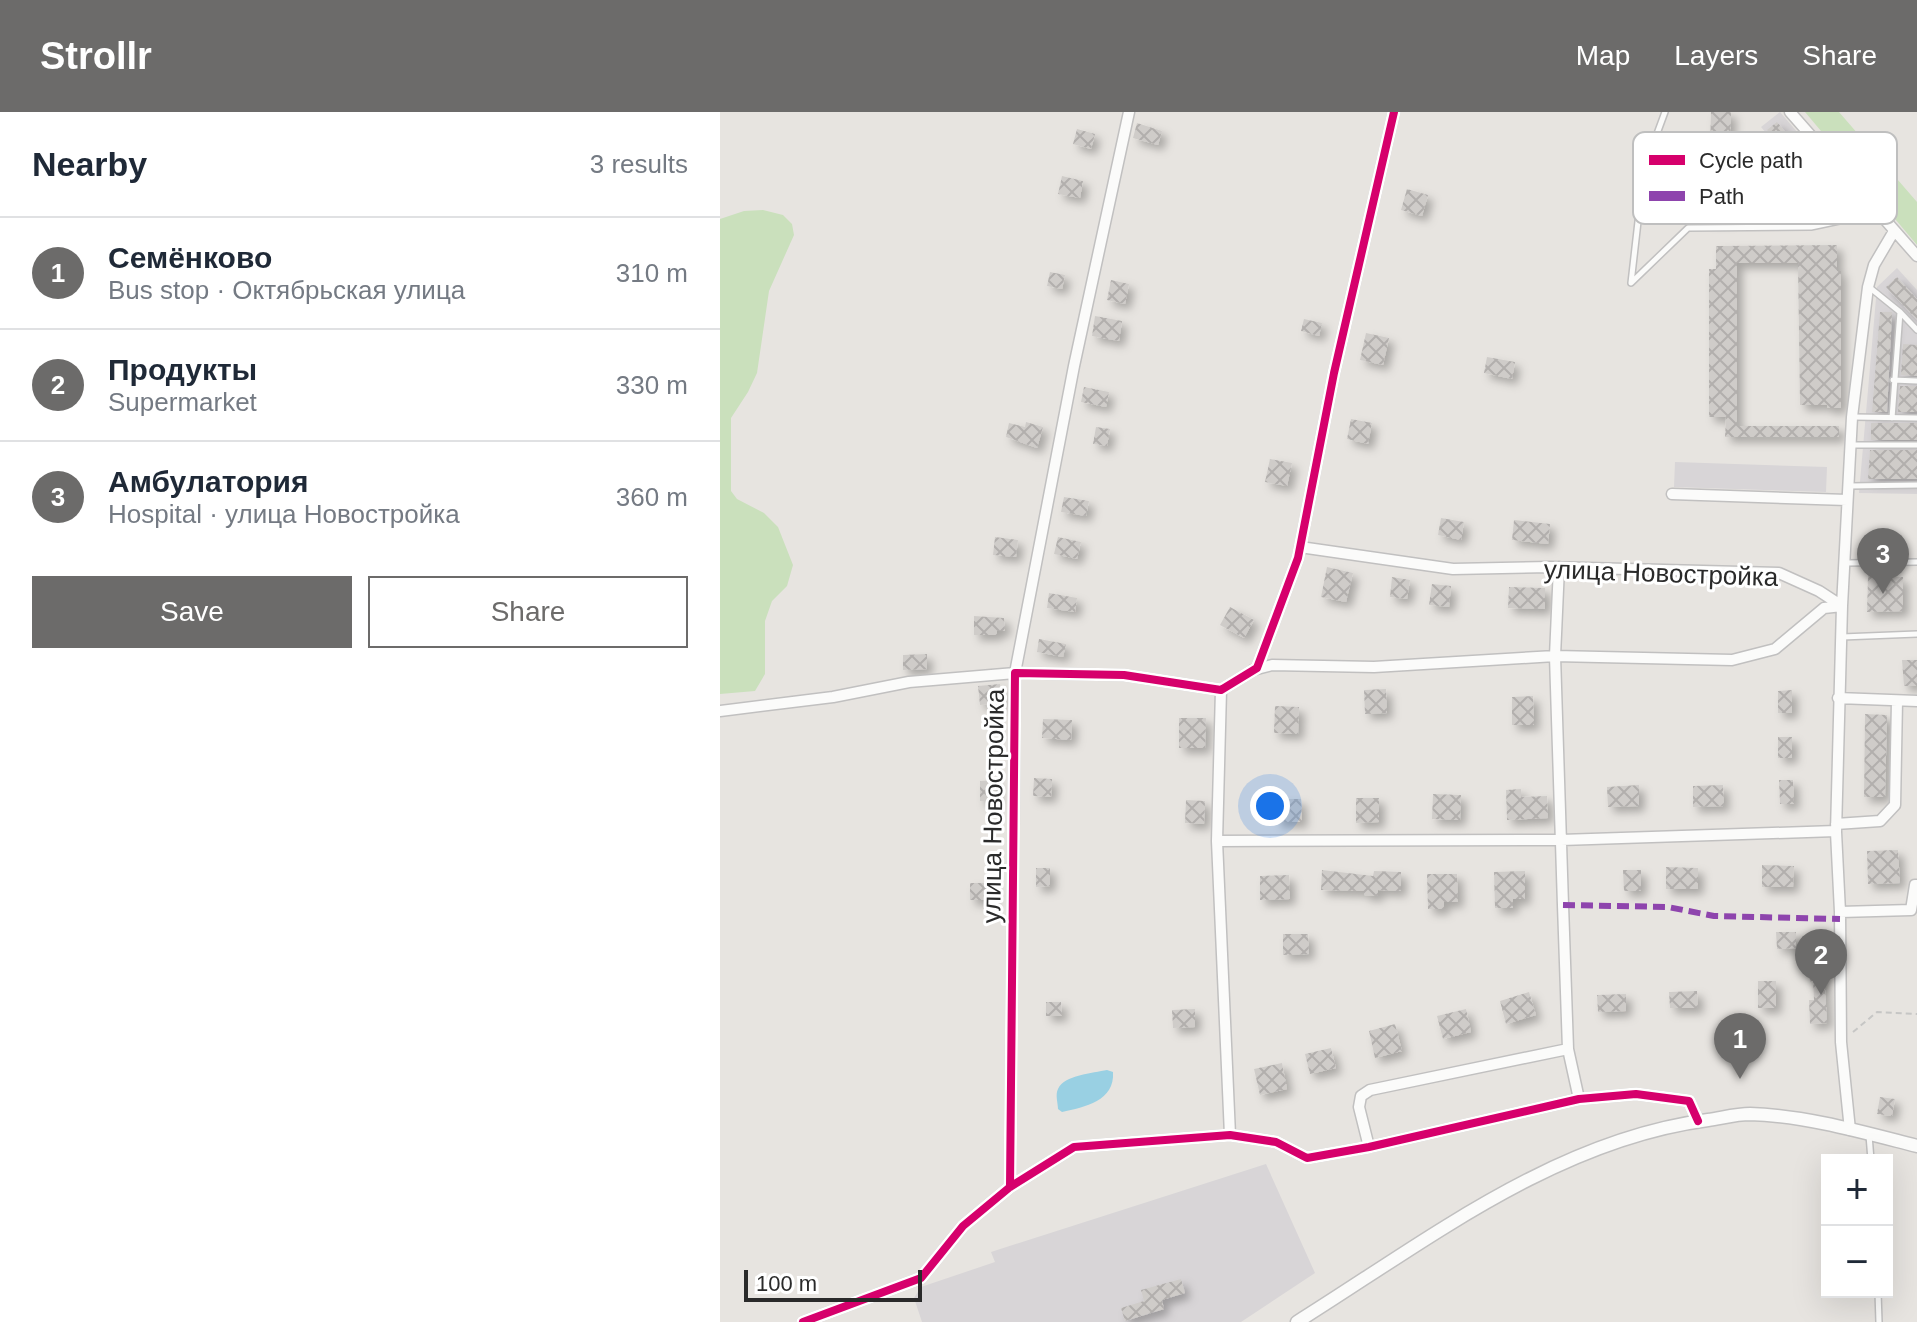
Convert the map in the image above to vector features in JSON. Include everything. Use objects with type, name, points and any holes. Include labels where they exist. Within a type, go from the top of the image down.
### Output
[{"type":"street","points":[[720,711],[833,697],[909,682],[1015,673],[1074,366],[1129,112]]},
{"type":"street","points":[[1253,670],[1300,547],[1334,373],[1394,112]]},
{"type":"street","points":[[1790,112],[1807,132]]},
{"type":"street","points":[[1888,224],[1917,256]]},
{"type":"street","points":[[1850,1130],[1841,1042],[1836,828],[1847,500],[1852,417],[1868,287],[1874,265],[1894,231]]},
{"type":"street","points":[[1672,494],[1847,500]]},
{"type":"street","name":"улица Новостройка","points":[[1300,547],[1453,569],[1559,567],[1779,573],[1819,591],[1842,606]]},
{"type":"street","points":[[1559,567],[1555,656],[1568,1049],[1579,1099]]},
{"type":"street","points":[[1230,1135],[1217,841],[1221,690],[1253,670],[1272,665],[1374,667],[1555,656],[1732,660],[1775,649],[1824,608],[1842,606]]},
{"type":"street","name":"улица Новостройка","points":[[1010,1187],[1015,673],[1124,675],[1221,690]]},
{"type":"street","points":[[1838,698],[1917,701]]},
{"type":"street","points":[[1217,841],[1561,840],[1836,828],[1880,821],[1895,805],[1897,701]]},
{"type":"street","points":[[1840,912],[1911,910],[1917,885]]},
{"type":"street","points":[[1369,1147],[1359,1107],[1361,1096],[1370,1090],[1568,1049]]},
{"type":"street","points":[[803,1322],[921,1278],[963,1226],[1010,1187],[1074,1147],[1230,1135],[1276,1142],[1307,1158],[1579,1099],[1636,1094],[1689,1101],[1698,1121]]},
{"type":"street","points":[[1297,1322],[1507,1190],[1581,1154],[1661,1127],[1748,1114],[1809,1121],[1917,1146]]},
{"type":"lane","points":[[1658,132],[1665,112]]},
{"type":"lane","points":[[1638,224],[1631,283],[1688,228],[1811,227],[1825,224]]},
{"type":"lane","points":[[1868,287],[1917,330]]},
{"type":"lane","points":[[1892,418],[1900,312]]},
{"type":"lane","points":[[1893,380],[1917,381]]},
{"type":"lane","points":[[1852,417],[1917,418]]},
{"type":"lane","points":[[1851,445],[1917,445]]},
{"type":"lane","points":[[1848,486],[1917,485]]},
{"type":"lane","points":[[1845,563],[1917,562]]},
{"type":"lane","points":[[1841,637],[1917,634]]},
{"type":"lane","points":[[1869,1134],[1871,1154]]},
{"type":"lane","points":[[1878,1298],[1879,1322]]},
{"type":"path","points":[[1841,1042],[1877,1012],[1917,1014]]},
{"type":"shaded area","points":[[1780,112],[1797,132],[1765,132],[1761,127]]},
{"type":"shaded area","points":[[1897,268],[1917,290],[1917,494],[1859,493],[1877,287]]},
{"type":"shaded area","points":[[1675,462],[1827,467],[1826,492],[1674,487]]},
{"type":"shaded area","points":[[1266,1164],[1315,1273],[1241,1322],[922,1322],[914,1298],[921,1287],[995,1262],[991,1252]]},
{"type":"green space","points":[[1805,112],[1839,112],[1856,132],[1822,132]]},
{"type":"green space","points":[[1897,179],[1917,202],[1917,245],[1897,221]]},
{"type":"green space","points":[[763,210],[783,215],[792,224],[794,235],[769,291],[757,373],[731,418],[731,491],[737,499],[764,513],[778,527],[793,565],[787,586],[772,601],[765,621],[765,674],[755,691],[720,694],[720,219],[744,211]]},
{"type":"water","points":[[1107,1070],[1113,1072],[1112,1082],[1104,1096],[1080,1108],[1062,1112],[1058,1109],[1057,1094],[1061,1084],[1080,1075]]},
{"type":"building","points":[[1711,112],[1731,112],[1730,132],[1710,132]]},
{"type":"building","points":[[1777,122],[1785,132],[1769,132],[1767,130]]},
{"type":"building","points":[[1137,123],[1162,131],[1158,145],[1133,138]]},
{"type":"building","points":[[1077,129],[1095,134],[1091,149],[1073,144]]},
{"type":"building","points":[[1062,176],[1083,181],[1080,198],[1058,194]]},
{"type":"building","points":[[1407,189],[1428,195],[1422,216],[1401,210]]},
{"type":"building","points":[[1837,245],[1837,271],[1841,271],[1841,408],[1800,405],[1798,263],[1737,263],[1737,426],[1839,426],[1839,437],[1725,437],[1726,417],[1709,417],[1709,269],[1716,269],[1716,246]]},
{"type":"building","points":[[1050,272],[1065,275],[1062,289],[1047,286]]},
{"type":"building","points":[[1897,277],[1917,299],[1917,320],[1886,287]]},
{"type":"building","points":[[1111,280],[1129,284],[1125,304],[1107,300]]},
{"type":"building","points":[[1880,312],[1892,312],[1887,412],[1872,412]]},
{"type":"building","points":[[1095,316],[1122,321],[1119,341],[1092,336]]},
{"type":"building","points":[[1304,319],[1322,323],[1319,336],[1301,331]]},
{"type":"building","points":[[1366,333],[1389,338],[1383,365],[1360,360]]},
{"type":"building","points":[[1903,344],[1917,345],[1917,376],[1901,375]]},
{"type":"building","points":[[1487,357],[1515,362],[1512,379],[1484,373]]},
{"type":"building","points":[[1900,386],[1917,386],[1917,412],[1898,412]]},
{"type":"building","points":[[1084,387],[1109,392],[1106,407],[1081,402]]},
{"type":"building","points":[[1351,419],[1372,423],[1368,444],[1347,439]]},
{"type":"building","points":[[1026,422],[1043,427],[1037,448],[1006,437],[1009,423],[1025,427]]},
{"type":"building","points":[[1871,423],[1917,423],[1917,440],[1871,440]]},
{"type":"building","points":[[1096,427],[1110,429],[1107,446],[1093,444]]},
{"type":"building","points":[[1870,450],[1917,450],[1917,479],[1868,479]]},
{"type":"building","points":[[1270,459],[1292,463],[1287,486],[1265,482]]},
{"type":"building","points":[[1064,497],[1089,501],[1086,516],[1061,512]]},
{"type":"building","points":[[1441,518],[1464,522],[1461,540],[1438,535]]},
{"type":"building","points":[[1514,520],[1550,524],[1548,544],[1512,540]]},
{"type":"building","points":[[995,537],[1018,540],[1016,557],[993,555]]},
{"type":"building","points":[[1058,537],[1081,542],[1077,559],[1054,554]]},
{"type":"building","points":[[1327,567],[1353,573],[1346,602],[1321,597]]},
{"type":"building","points":[[1868,576],[1903,577],[1903,611],[1867,612]]},
{"type":"building","points":[[1392,577],[1410,580],[1407,599],[1390,597]]},
{"type":"building","points":[[1432,584],[1451,586],[1449,607],[1429,605]]},
{"type":"building","points":[[1509,587],[1545,588],[1545,609],[1508,608]]},
{"type":"building","points":[[1049,593],[1077,598],[1075,612],[1047,608]]},
{"type":"building","points":[[1230,607],[1254,620],[1244,638],[1220,625]]},
{"type":"building","points":[[974,616],[1004,618],[1005,631],[997,631],[997,635],[974,635]]},
{"type":"building","points":[[1039,639],[1066,644],[1063,657],[1037,652]]},
{"type":"building","points":[[927,654],[927,669],[903,670],[903,655]]},
{"type":"building","points":[[1902,660],[1917,660],[1917,686],[1904,686]]},
{"type":"building","points":[[1000,684],[1002,703],[980,705],[978,686]]},
{"type":"building","points":[[1386,689],[1387,713],[1365,714],[1364,690]]},
{"type":"building","points":[[1792,690],[1792,713],[1778,713],[1778,691]]},
{"type":"building","points":[[1533,696],[1534,725],[1512,725],[1512,697]]},
{"type":"building","points":[[1275,706],[1299,707],[1298,734],[1274,733]]},
{"type":"building","points":[[1865,714],[1887,715],[1885,797],[1864,797]]},
{"type":"building","points":[[1179,718],[1206,718],[1205,748],[1179,748]]},
{"type":"building","points":[[1043,719],[1072,720],[1071,740],[1042,738]]},
{"type":"building","points":[[1778,737],[1792,737],[1792,758],[1778,758]]},
{"type":"building","points":[[1034,778],[1052,779],[1051,797],[1033,796]]},
{"type":"building","points":[[995,780],[996,801],[980,801],[980,781]]},
{"type":"building","points":[[1779,780],[1793,780],[1794,804],[1780,804]]},
{"type":"building","points":[[1639,785],[1639,806],[1608,807],[1607,787]]},
{"type":"building","points":[[1723,785],[1724,806],[1693,807],[1693,786]]},
{"type":"building","points":[[1521,789],[1521,797],[1547,796],[1548,818],[1507,820],[1506,790]]},
{"type":"building","points":[[1433,794],[1461,795],[1460,820],[1432,819]]},
{"type":"building","points":[[1356,798],[1379,798],[1379,822],[1356,823]]},
{"type":"building","points":[[1276,799],[1301,799],[1302,822],[1276,822]]},
{"type":"building","points":[[1186,800],[1205,801],[1204,824],[1185,823]]},
{"type":"building","points":[[1898,850],[1900,883],[1868,884],[1867,851]]},
{"type":"building","points":[[1762,865],[1794,866],[1793,887],[1762,887]]},
{"type":"building","points":[[1666,867],[1698,868],[1698,889],[1666,889]]},
{"type":"building","points":[[1036,868],[1050,868],[1050,886],[1036,887]]},
{"type":"building","points":[[1322,870],[1373,876],[1374,871],[1401,872],[1401,891],[1378,890],[1378,896],[1364,895],[1364,891],[1321,890]]},
{"type":"building","points":[[1623,870],[1641,870],[1641,891],[1624,891]]},
{"type":"building","points":[[1525,871],[1525,899],[1513,899],[1513,908],[1495,908],[1494,872]]},
{"type":"building","points":[[1427,874],[1457,874],[1458,902],[1444,902],[1444,909],[1428,909]]},
{"type":"building","points":[[1289,875],[1290,899],[1260,900],[1260,876]]},
{"type":"building","points":[[970,883],[993,883],[992,900],[970,900]]},
{"type":"building","points":[[1776,932],[1796,932],[1796,948],[1777,949]]},
{"type":"building","points":[[1283,934],[1308,934],[1309,954],[1283,955]]},
{"type":"building","points":[[1809,972],[1824,972],[1827,1023],[1810,1024],[1809,1000],[1814,1000]]},
{"type":"building","points":[[1758,981],[1776,981],[1776,1008],[1758,1008]]},
{"type":"building","points":[[1697,991],[1698,1008],[1670,1008],[1669,992]]},
{"type":"building","points":[[1529,992],[1536,1015],[1506,1024],[1500,1001]]},
{"type":"building","points":[[1626,994],[1626,1011],[1598,1012],[1597,995]]},
{"type":"building","points":[[1046,1002],[1061,1002],[1062,1016],[1046,1016]]},
{"type":"building","points":[[1195,1009],[1195,1027],[1173,1028],[1172,1010]]},
{"type":"building","points":[[1466,1009],[1471,1032],[1443,1039],[1437,1016]]},
{"type":"building","points":[[1395,1024],[1402,1051],[1375,1058],[1369,1031]]},
{"type":"building","points":[[1331,1048],[1336,1068],[1310,1074],[1305,1054]]},
{"type":"building","points":[[1282,1063],[1287,1089],[1260,1095],[1254,1069]]},
{"type":"building","points":[[1880,1097],[1895,1099],[1892,1116],[1877,1114]]},
{"type":"building","points":[[1181,1279],[1185,1293],[1162,1300],[1164,1309],[1125,1321],[1121,1308],[1144,1301],[1141,1290]]},
{"type":"marked path","points":[[1563,905],[1668,907],[1714,916],[1840,919]]},
{"type":"cycle path","points":[[1010,1187],[1015,673],[1124,675],[1221,690],[1257,668],[1298,558],[1334,373],[1394,112]]},
{"type":"cycle path","points":[[803,1322],[921,1278],[963,1226],[1010,1187],[1074,1147],[1230,1135],[1276,1142],[1307,1158],[1579,1099],[1636,1094],[1689,1101],[1698,1121]]},
{"type":"place","name":"Амбулатория","points":[[1883,594]]},
{"type":"place","name":"Продукты","points":[[1821,995]]},
{"type":"place","name":"Семёнково","points":[[1740,1079]]}]
